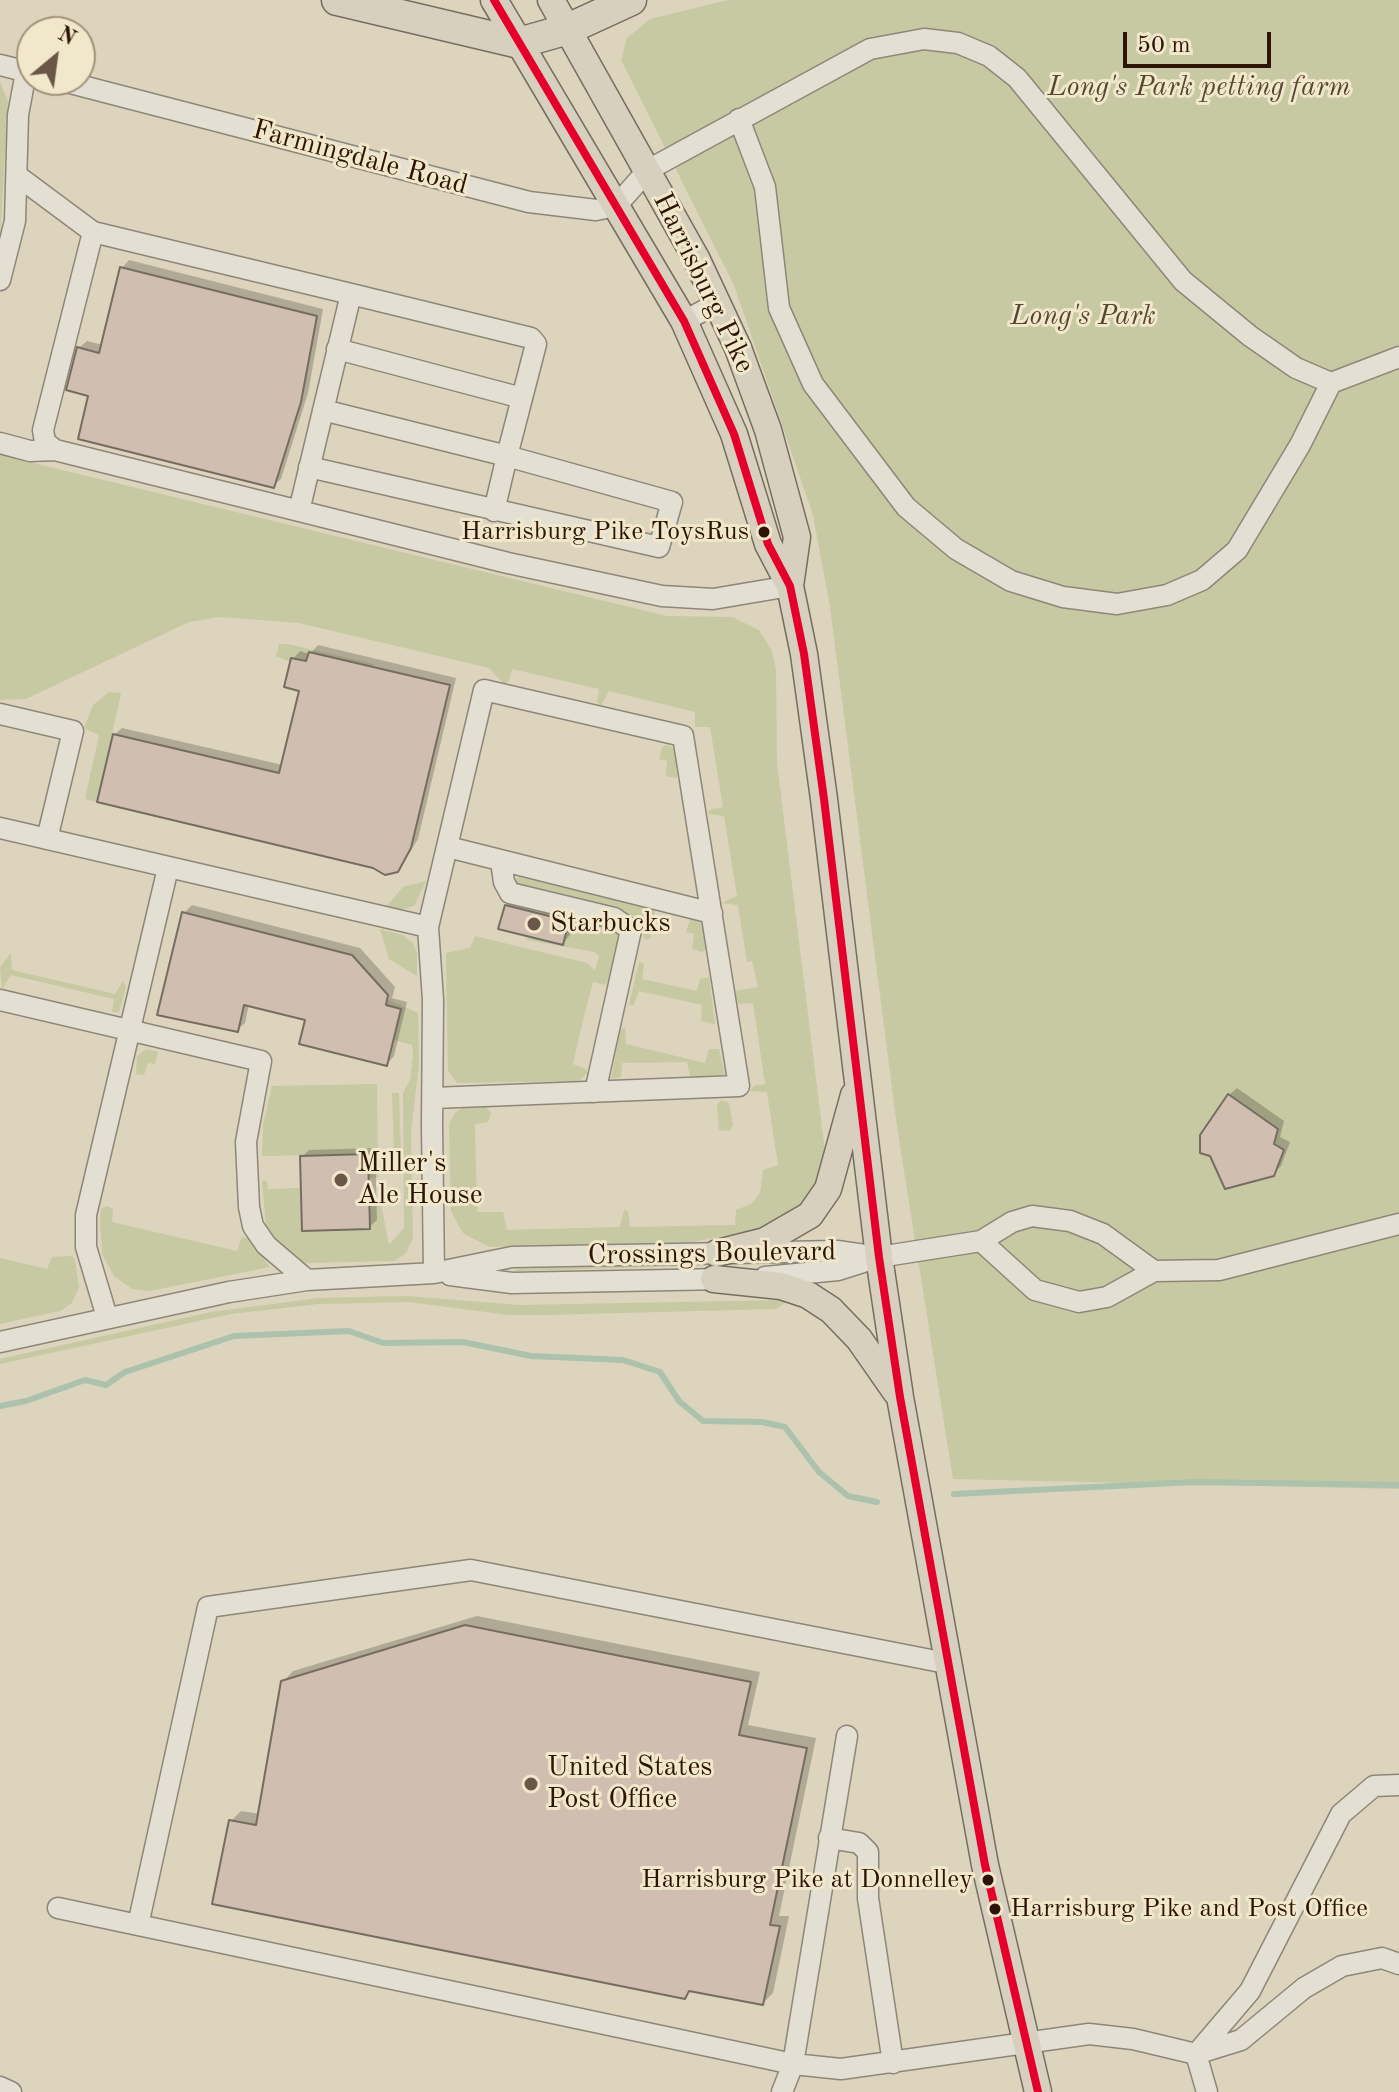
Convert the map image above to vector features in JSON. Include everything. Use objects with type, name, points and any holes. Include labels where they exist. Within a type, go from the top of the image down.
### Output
[{"type":"highway","points":[[337,0],[519,43],[568,29],[631,0]]},
{"type":"main road","name":"Harrisburg Pike","points":[[494,0],[684,321],[734,434],[768,544],[790,586],[804,654],[824,799],[879,1257],[900,1397],[985,1865],[1038,2092]]},
{"type":"main road","name":"Harrisburg Pike","points":[[551,0],[648,170],[718,303],[754,388],[797,537],[790,586]]},
{"type":"main road","points":[[716,1266],[793,1228],[820,1204],[837,1163],[858,1080]]},
{"type":"main road","points":[[716,1266],[808,1295],[831,1310],[859,1339],[900,1397]]},
{"type":"street","points":[[616,206],[648,170],[852,58],[887,43],[924,39],[974,49],[1004,66],[1030,92],[1183,281],[1250,336],[1296,368],[1331,383]]},
{"type":"street","name":"Farmingdale Road","points":[[96,90],[529,202],[572,209],[616,206]]},
{"type":"street","points":[[1,271],[15,221],[19,177],[18,115],[23,96]]},
{"type":"street","points":[[739,119],[765,187],[779,308],[813,384],[906,507],[956,549],[1011,581],[1076,600],[1117,604],[1167,595],[1202,580],[1237,550],[1300,445],[1331,383],[1399,357]]},
{"type":"street","points":[[19,177],[93,232],[531,338],[536,344],[494,511]]},
{"type":"street","points":[[55,450],[45,442],[43,430],[93,232]]},
{"type":"street","points":[[299,511],[351,294]]},
{"type":"street","points":[[684,321],[718,303]]},
{"type":"street","points":[[337,349],[522,398]]},
{"type":"street","points":[[309,467],[659,547],[672,502],[507,456],[323,410]]},
{"type":"street","points":[[0,443],[30,451],[55,450],[662,596],[713,599],[790,586]]},
{"type":"street","points":[[433,1098],[739,1086],[683,736],[484,690],[428,927],[434,1273]]},
{"type":"street","points":[[0,714],[73,731],[47,839]]},
{"type":"street","points":[[0,828],[428,927]]},
{"type":"street","points":[[448,847],[712,913]]},
{"type":"street","points":[[501,861],[504,882],[510,893],[624,922],[632,933],[595,1092]]},
{"type":"street","points":[[107,1317],[84,1231],[168,868]]},
{"type":"street","points":[[0,1000],[261,1061],[246,1142],[248,1198],[253,1226],[274,1254],[307,1280]]},
{"type":"street","points":[[1154,1271],[1103,1234],[1049,1218],[1022,1217],[981,1241],[1024,1282],[1065,1301],[1079,1302],[1107,1297],[1154,1271],[1219,1270],[1399,1224]]},
{"type":"street","name":"Crossings Boulevard","points":[[0,1342],[107,1317],[307,1280],[434,1273],[512,1257],[838,1270],[879,1257],[981,1241]]},
{"type":"street","points":[[138,1925],[208,1607],[471,1570],[946,1663]]},
{"type":"street","points":[[782,2092],[793,2064],[847,1736]]},
{"type":"street","points":[[1196,2054],[1250,1991],[1341,1814],[1374,1786],[1399,1785]]},
{"type":"street","points":[[829,1838],[859,1843],[868,1852],[868,1898],[893,2063]]},
{"type":"street","points":[[58,1908],[793,2064],[841,2069],[1069,2035],[1111,2036],[1196,2054],[1241,2040],[1304,1988],[1342,1966],[1382,1958],[1399,1964]]},
{"type":"street","points":[[1196,2054],[1207,2092]]},
{"type":"street","points":[[0,2087],[11,2092]]},
{"type":"green space","name":"Long's Park","points":[[728,0],[1399,0],[1399,1489],[953,1479],[897,1127],[830,607],[813,515],[734,285],[621,60],[627,38],[650,19]]},
{"type":"green space","points":[[0,82],[8,101],[0,241]]},
{"type":"green space","points":[[0,455],[667,616],[732,617],[759,630],[772,651],[776,670],[777,763],[825,1152],[815,1192],[780,1225],[693,1242],[489,1247],[463,1233],[451,1211],[449,1124],[455,1113],[466,1106],[485,1106],[491,1113],[488,1122],[475,1124],[477,1212],[503,1212],[507,1230],[620,1227],[624,1210],[628,1212],[630,1227],[735,1225],[736,1210],[751,1204],[760,1193],[763,1170],[778,1165],[767,1092],[750,1091],[754,1086],[765,1084],[753,1003],[738,1004],[735,991],[758,987],[752,961],[747,962],[738,905],[722,903],[737,896],[724,816],[708,814],[709,810],[723,807],[710,727],[695,727],[695,712],[609,691],[601,706],[597,702],[599,689],[512,669],[509,681],[504,684],[489,668],[299,623],[220,617],[189,622],[26,699],[0,700]]},
{"type":"green space","points":[[279,644],[374,664],[373,667],[309,652],[306,661],[292,658],[290,662],[276,656]]},
{"type":"green space","points":[[109,692],[121,693],[97,802],[85,799],[99,735],[84,728],[93,705]]},
{"type":"green space","points":[[662,747],[675,748],[677,778],[666,776],[667,761],[659,759]]},
{"type":"green space","points":[[520,877],[655,910],[651,937],[646,940],[643,936],[647,919],[517,889],[514,879]]},
{"type":"green space","points":[[426,881],[414,906],[397,911],[385,908],[403,887]]},
{"type":"green space","points":[[533,905],[611,923],[620,934],[609,980],[605,985],[593,982],[582,1024],[573,1064],[586,1069],[587,1073],[579,1081],[457,1083],[448,1071],[446,953],[470,948],[475,936],[587,963],[595,970],[599,956],[594,952],[527,940],[528,936],[563,945],[570,920],[532,910]]},
{"type":"green space","points":[[694,918],[702,924],[706,949],[702,952],[692,949],[694,934],[686,932],[690,919]]},
{"type":"green space","points":[[380,929],[403,935],[413,943],[417,953],[417,976],[389,959]]},
{"type":"green space","points":[[11,953],[12,970],[115,994],[123,981],[126,987],[119,1012],[112,1012],[114,999],[11,975],[2,989],[0,967]]},
{"type":"green space","points":[[639,962],[644,964],[642,979],[697,991],[700,979],[709,977],[715,1024],[701,1021],[702,1005],[639,991],[634,1005],[629,1005]]},
{"type":"green space","points":[[387,999],[418,1013],[419,1064],[411,1131],[413,1238],[406,1253],[394,1261],[305,1263],[279,1249],[266,1228],[262,1181],[267,1181],[268,1189],[301,1188],[303,1231],[370,1229],[369,1205],[381,1204],[389,1245],[404,1228],[403,1093],[410,1080],[413,1056],[412,1045],[394,1040],[401,1009],[386,1005]]},
{"type":"green space","points":[[625,1027],[626,1044],[705,1063],[709,1049],[719,1049],[725,1075],[690,1077],[687,1062],[622,1063],[621,1077],[611,1079],[620,1030]]},
{"type":"green space","points":[[146,1049],[158,1052],[155,1064],[148,1063],[144,1075],[136,1074],[137,1056]]},
{"type":"green space","points":[[377,1084],[378,1178],[369,1178],[367,1154],[262,1156],[263,1125],[272,1086]]},
{"type":"green space","points":[[392,1093],[399,1093],[401,1155],[394,1155]]},
{"type":"green space","points":[[721,1100],[729,1103],[733,1125],[729,1131],[719,1130],[717,1105]]},
{"type":"green space","points":[[107,1206],[113,1209],[112,1222],[237,1251],[242,1237],[249,1238],[270,1267],[149,1291],[132,1289],[114,1276],[102,1254],[101,1209]]},
{"type":"green space","points":[[72,1256],[75,1260],[79,1287],[72,1303],[60,1311],[0,1324],[0,1258],[47,1269],[52,1257]]},
{"type":"green space","points":[[804,1260],[804,1263],[515,1271],[517,1269]]},
{"type":"green space","points":[[406,1296],[519,1305],[789,1300],[776,1309],[543,1315],[509,1315],[409,1302],[318,1304],[231,1314],[0,1364],[0,1359],[211,1312],[319,1298]]},
{"type":"building","points":[[120,267],[317,316],[301,402],[274,488],[78,439],[88,396],[66,390],[77,347],[99,353]]},
{"type":"building","points":[[309,652],[450,685],[411,848],[398,872],[385,875],[373,868],[97,802],[113,734],[279,773],[299,691],[284,687],[291,658],[306,661]]},
{"type":"building","name":"Starbucks","points":[[505,905],[569,921],[563,945],[498,929]]},
{"type":"building","points":[[182,912],[352,955],[388,995],[386,1005],[401,1009],[387,1066],[299,1044],[305,1020],[244,1005],[238,1032],[157,1015]]},
{"type":"building","points":[[1228,1094],[1278,1129],[1274,1144],[1284,1150],[1274,1176],[1225,1189],[1210,1156],[1200,1153],[1200,1135]]},
{"type":"building","points":[[368,1154],[370,1229],[302,1231],[300,1156]]},
{"type":"building","name":"United States Post Office","points":[[465,1625],[751,1682],[739,1735],[807,1748],[770,1925],[780,1926],[763,2005],[689,1991],[685,1999],[212,1904],[229,1820],[256,1825],[281,1681]]},
{"type":"waterway","points":[[0,1406],[26,1401],[85,1380],[106,1385],[125,1372],[234,1336],[349,1331],[383,1343],[463,1342],[531,1356],[623,1360],[660,1372],[679,1401],[703,1421],[762,1422],[785,1427],[819,1472],[848,1496],[877,1502]]},
{"type":"waterway","points":[[954,1494],[1195,1482],[1399,1485]]},
{"type":"transit line","points":[[494,0],[684,321],[734,434],[768,544],[790,586],[804,654],[824,799],[879,1257],[900,1397],[985,1865],[1038,2092]]},
{"type":"place","name":"Harrisburg Pike ToysRus","points":[[764,532]]},
{"type":"place","name":"Starbucks","points":[[534,924]]},
{"type":"place","name":"Miller's Ale House","points":[[341,1180]]},
{"type":"place","name":"United States Post Office","points":[[531,1784]]},
{"type":"place","name":"Harrisburg Pike at Donnelley","points":[[988,1880]]},
{"type":"place","name":"Harrisburg Pike and Post Office","points":[[995,1909]]},
{"type":"park label","name":"Long's Park petting farm","points":[[1199,88]]}]
